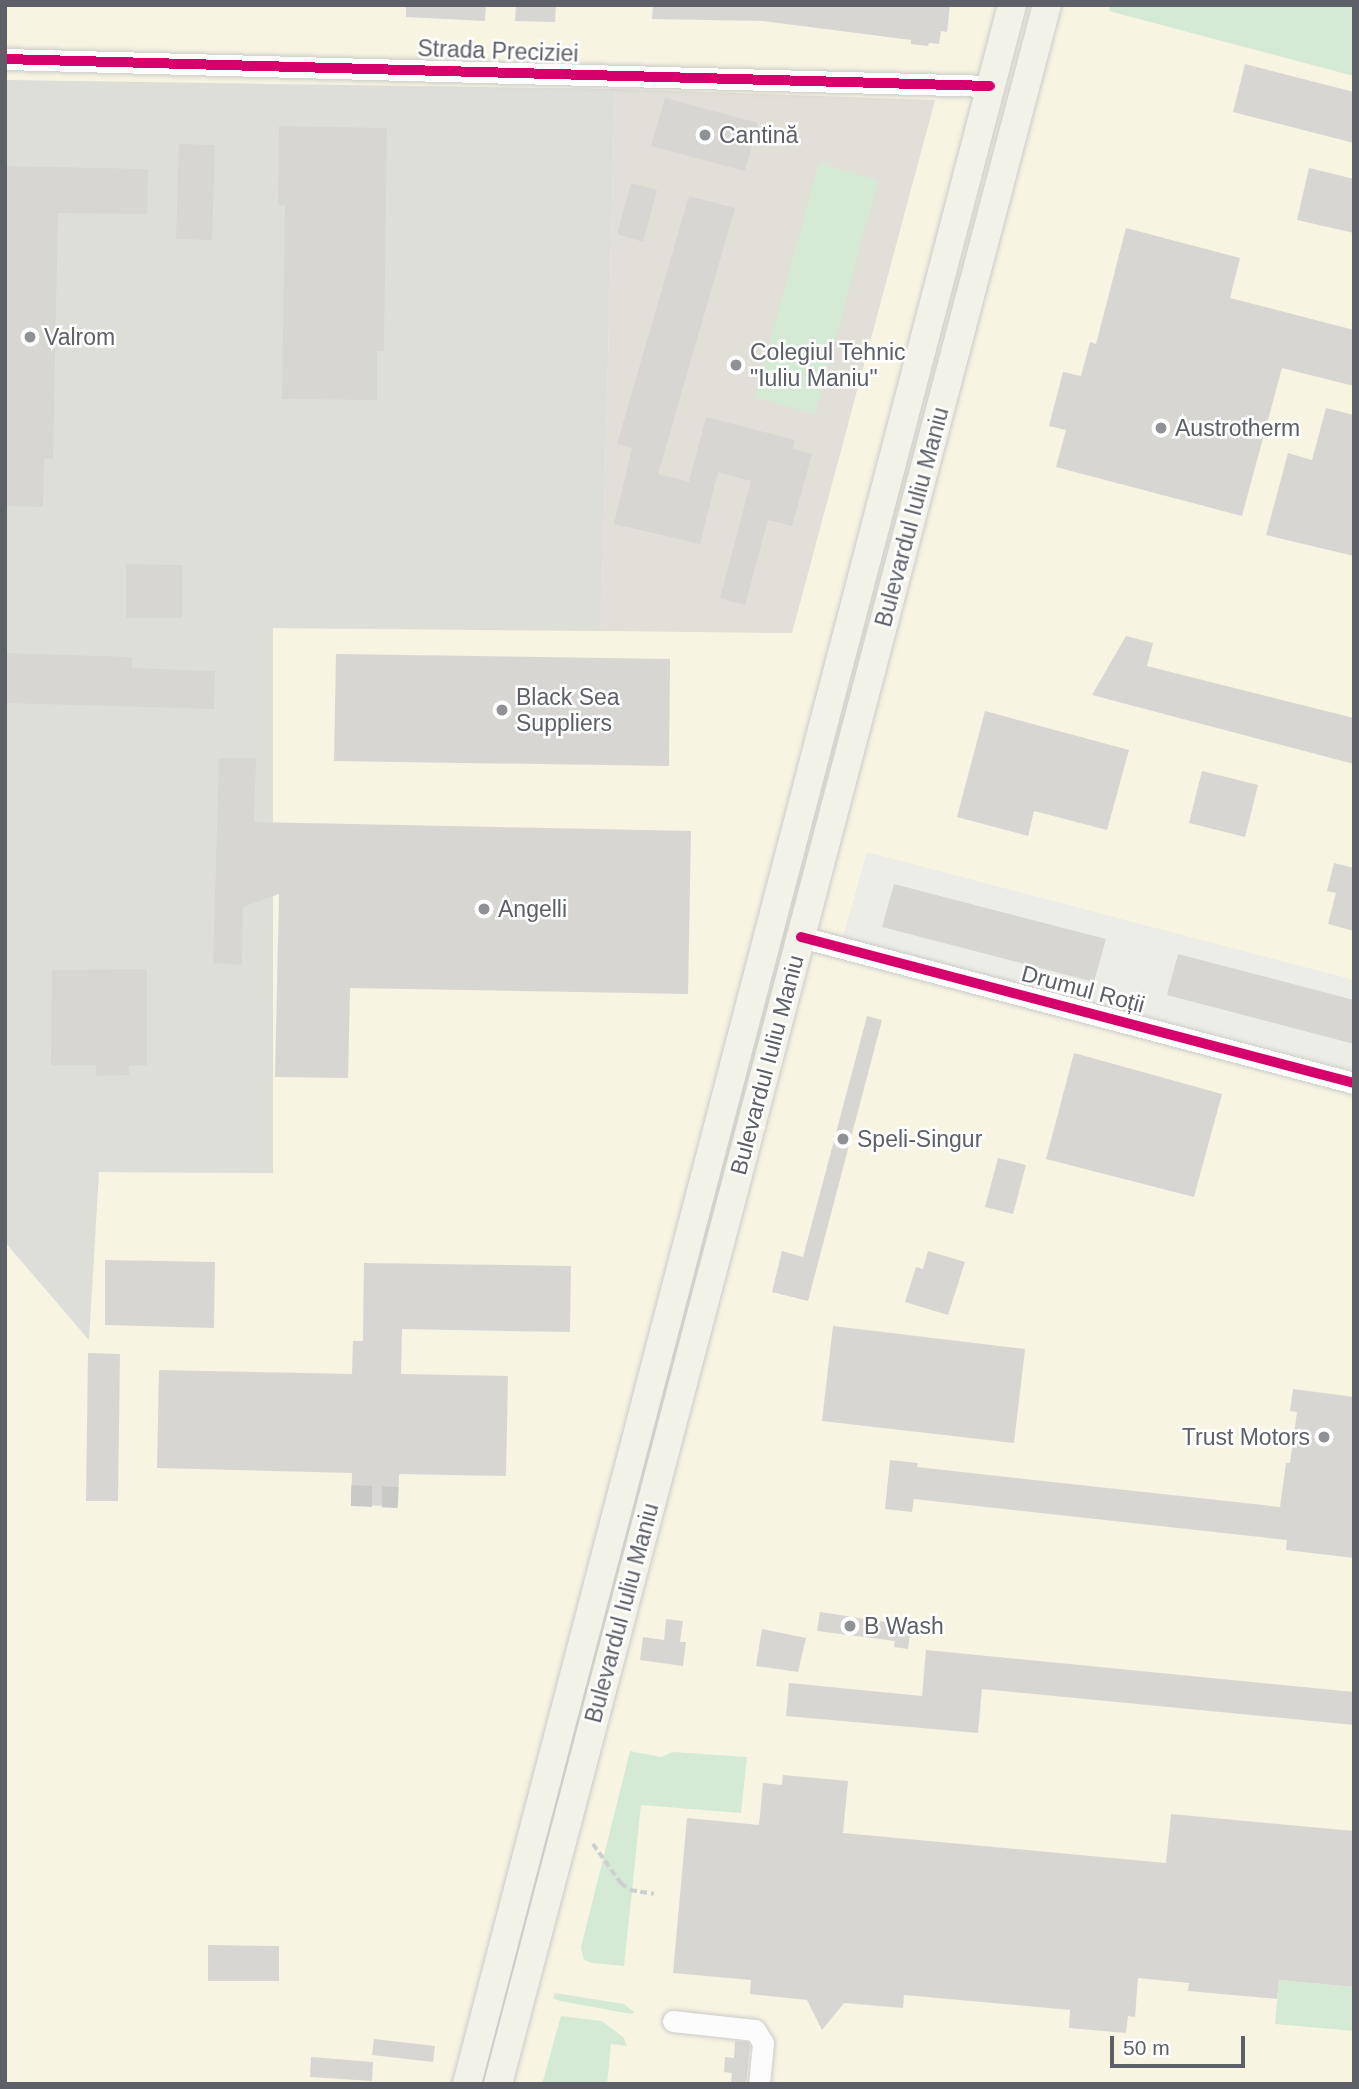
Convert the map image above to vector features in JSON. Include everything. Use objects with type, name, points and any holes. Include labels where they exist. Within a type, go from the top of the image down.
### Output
[{"type":"main road","name":"Bulevardul Iuliu Maniu","points":[[467,2084],[1012,5]]},
{"type":"main road","name":"Bulevardul Iuliu Maniu","points":[[498,2084],[1047,5]]},
{"type":"main road","points":[[929,452],[928,417],[945,347],[946,327],[942,320],[931,317]]},
{"type":"main road","points":[[620,1504],[624,1540],[635,1562]]},
{"type":"main road","points":[[492,1988],[522,1993]]},
{"type":"street","name":"Strada Preciziei","points":[[5,59],[990,86]]},
{"type":"street","name":"Drumul Roții","points":[[801,937],[1354,1083]]},
{"type":"street","points":[[673,2021],[755,2030],[763,2043],[759,2084]]},
{"type":"path","points":[[593,1844],[629,1890],[654,1894]]},
{"type":"shaded area","points":[[5,5],[1110,5],[1109,11],[1354,76],[1354,980],[867,852],[843,937],[1354,1070],[1354,2084],[5,2084],[5,1242],[88,1339],[99,1172],[273,1173],[273,628],[601,630],[615,89],[5,80]]},
{"type":"shaded area","points":[[5,80],[615,89],[601,631],[273,628],[273,1173],[99,1172],[89,1340],[5,1242]]},
{"type":"shaded area","name":"Colegiul Tehnic \"Iuliu Maniu\"","points":[[615,89],[935,100],[792,633],[601,631]]},
{"type":"green space","points":[[1110,5],[1354,5],[1354,76],[1109,11]]},
{"type":"green space","points":[[819,163],[878,180],[815,414],[755,397]]},
{"type":"green space","points":[[630,1751],[661,1757],[673,1752],[747,1757],[741,1813],[641,1805],[624,1966],[592,1963],[584,1960],[581,1947]]},
{"type":"green space","points":[[1279,1980],[1354,1987],[1354,2031],[1275,2024]]},
{"type":"green space","points":[[555,1993],[624,2004],[634,2012],[631,2014],[560,2001],[553,1998]]},
{"type":"green space","points":[[561,2016],[602,2021],[624,2038],[627,2046],[611,2044],[607,2084],[542,2084]]},
{"type":"building","points":[[406,5],[486,5],[485,21],[406,17]]},
{"type":"building","points":[[516,5],[556,5],[555,22],[515,21]]},
{"type":"building","points":[[653,5],[950,5],[947,32],[941,31],[939,44],[929,43],[928,46],[911,44],[911,40],[763,21],[652,19]]},
{"type":"building","points":[[1245,64],[1354,92],[1354,143],[1233,112]]},
{"type":"building","name":"Cantină","points":[[665,98],[758,123],[745,171],[651,146]]},
{"type":"building","points":[[279,126],[387,128],[384,351],[377,351],[377,400],[282,399],[285,205],[278,205]]},
{"type":"building","points":[[179,144],[215,145],[212,240],[176,239]]},
{"type":"building","name":"Valrom","points":[[5,166],[148,169],[147,214],[58,213],[53,459],[44,459],[43,507],[5,506]]},
{"type":"building","points":[[1309,168],[1354,179],[1354,233],[1297,220]]},
{"type":"building","points":[[631,183],[657,190],[643,242],[617,234]]},
{"type":"building","points":[[689,196],[735,208],[658,474],[689,482],[706,417],[795,440],[793,449],[812,454],[792,526],[768,520],[745,605],[720,598],[751,481],[718,472],[700,544],[614,524],[632,448],[617,444]]},
{"type":"building","points":[[1126,228],[1240,258],[1230,298],[1354,330],[1354,386],[1282,368],[1242,516],[1056,467],[1066,430],[1049,426],[1063,372],[1081,376],[1090,342],[1096,344]]},
{"type":"building","points":[[1326,408],[1354,415],[1354,556],[1266,535],[1288,453],[1312,460]]},
{"type":"building","points":[[126,564],[182,565],[182,618],[126,618]]},
{"type":"building","points":[[1126,636],[1153,643],[1147,666],[1354,718],[1354,764],[1092,695]]},
{"type":"building","points":[[5,653],[132,657],[132,668],[215,671],[214,709],[5,703]]},
{"type":"building","name":"Black Sea Suppliers","points":[[336,654],[670,659],[669,766],[334,761]]},
{"type":"building","points":[[985,711],[1129,750],[1107,830],[1034,811],[1028,836],[957,817]]},
{"type":"building","name":"Angelli","points":[[219,758],[256,758],[254,822],[691,831],[688,994],[350,988],[348,1078],[275,1077],[279,894],[243,907],[242,965],[213,963]]},
{"type":"building","points":[[1202,771],[1258,785],[1245,837],[1189,823]]},
{"type":"building","points":[[1334,863],[1354,868],[1354,931],[1328,924],[1336,893],[1327,891]]},
{"type":"building","points":[[894,884],[1106,939],[1094,982],[882,927]]},
{"type":"building","points":[[1178,954],[1354,1000],[1354,1044],[1167,995]]},
{"type":"building","points":[[147,969],[147,1065],[129,1066],[129,1075],[96,1076],[96,1065],[51,1065],[52,970]]},
{"type":"building","name":"Speli-Singur","points":[[867,1016],[882,1020],[808,1301],[772,1292],[782,1251],[803,1257]]},
{"type":"building","points":[[1074,1053],[1222,1094],[1194,1197],[1046,1159]]},
{"type":"building","points":[[998,1158],[1026,1165],[1013,1214],[985,1207]]},
{"type":"building","points":[[928,1251],[965,1262],[948,1315],[905,1302],[916,1267],[923,1269]]},
{"type":"building","points":[[105,1260],[215,1262],[214,1328],[105,1325]]},
{"type":"building","points":[[364,1263],[571,1266],[570,1332],[402,1329],[401,1374],[508,1376],[506,1476],[399,1474],[398,1506],[351,1505],[352,1473],[157,1468],[159,1370],[352,1374],[353,1341],[363,1341]]},
{"type":"building","points":[[833,1326],[1025,1349],[1014,1443],[822,1421]]},
{"type":"building","points":[[88,1353],[120,1354],[118,1501],[86,1501]]},
{"type":"building","points":[[1293,1389],[1354,1397],[1354,1558],[1286,1550],[1287,1540],[914,1499],[912,1512],[885,1509],[890,1460],[918,1463],[917,1467],[1280,1507],[1297,1412],[1290,1411]]},
{"type":"building","name":"B Wash","points":[[820,1612],[911,1626],[908,1649],[894,1647],[895,1641],[817,1631]]},
{"type":"building","points":[[666,1619],[683,1621],[680,1642],[686,1642],[683,1666],[640,1660],[643,1637],[664,1640]]},
{"type":"building","points":[[762,1629],[806,1638],[798,1672],[756,1666]]},
{"type":"building","points":[[926,1650],[1354,1692],[1354,1725],[982,1689],[978,1733],[786,1716],[789,1683],[922,1696]]},
{"type":"building","points":[[783,1775],[848,1781],[843,1833],[1166,1863],[1171,1814],[1354,1831],[1354,1987],[1279,1980],[1277,1999],[1188,1991],[1189,1983],[1138,1978],[1135,2017],[1128,2016],[1126,2033],[1069,2028],[1070,2010],[904,1995],[903,2008],[844,2003],[822,2030],[807,2000],[750,1994],[751,1980],[673,1973],[687,1818],[759,1825],[763,1783],[782,1785]]},
{"type":"building","points":[[208,1945],[279,1946],[279,1981],[208,1981]]},
{"type":"building","points":[[374,2039],[435,2046],[433,2062],[372,2055]]},
{"type":"building","points":[[735,2041],[747,2042],[750,2046],[746,2084],[731,2084],[732,2073],[724,2072],[725,2057],[734,2058]]},
{"type":"building","points":[[311,2057],[373,2062],[372,2081],[310,2077]]},
{"type":"tunnel","points":[[351,1495],[398,1497]]},
{"type":"cycle path","points":[[5,59],[990,86]]},
{"type":"cycle path","points":[[801,937],[1354,1083]]},
{"type":"place","name":"Cantină","points":[[705,135]]},
{"type":"place","name":"Valrom","points":[[30,337]]},
{"type":"place","name":"Colegiul Tehnic \"Iuliu Maniu\"","points":[[736,365]]},
{"type":"place","name":"Austrotherm","points":[[1161,428]]},
{"type":"place","name":"Black Sea Suppliers","points":[[502,710]]},
{"type":"place","name":"Angelli","points":[[484,909]]},
{"type":"place","name":"Speli-Singur","points":[[843,1139]]},
{"type":"place","name":"Trust Motors","points":[[1324,1437]]},
{"type":"place","name":"B Wash","points":[[850,1626]]}]
